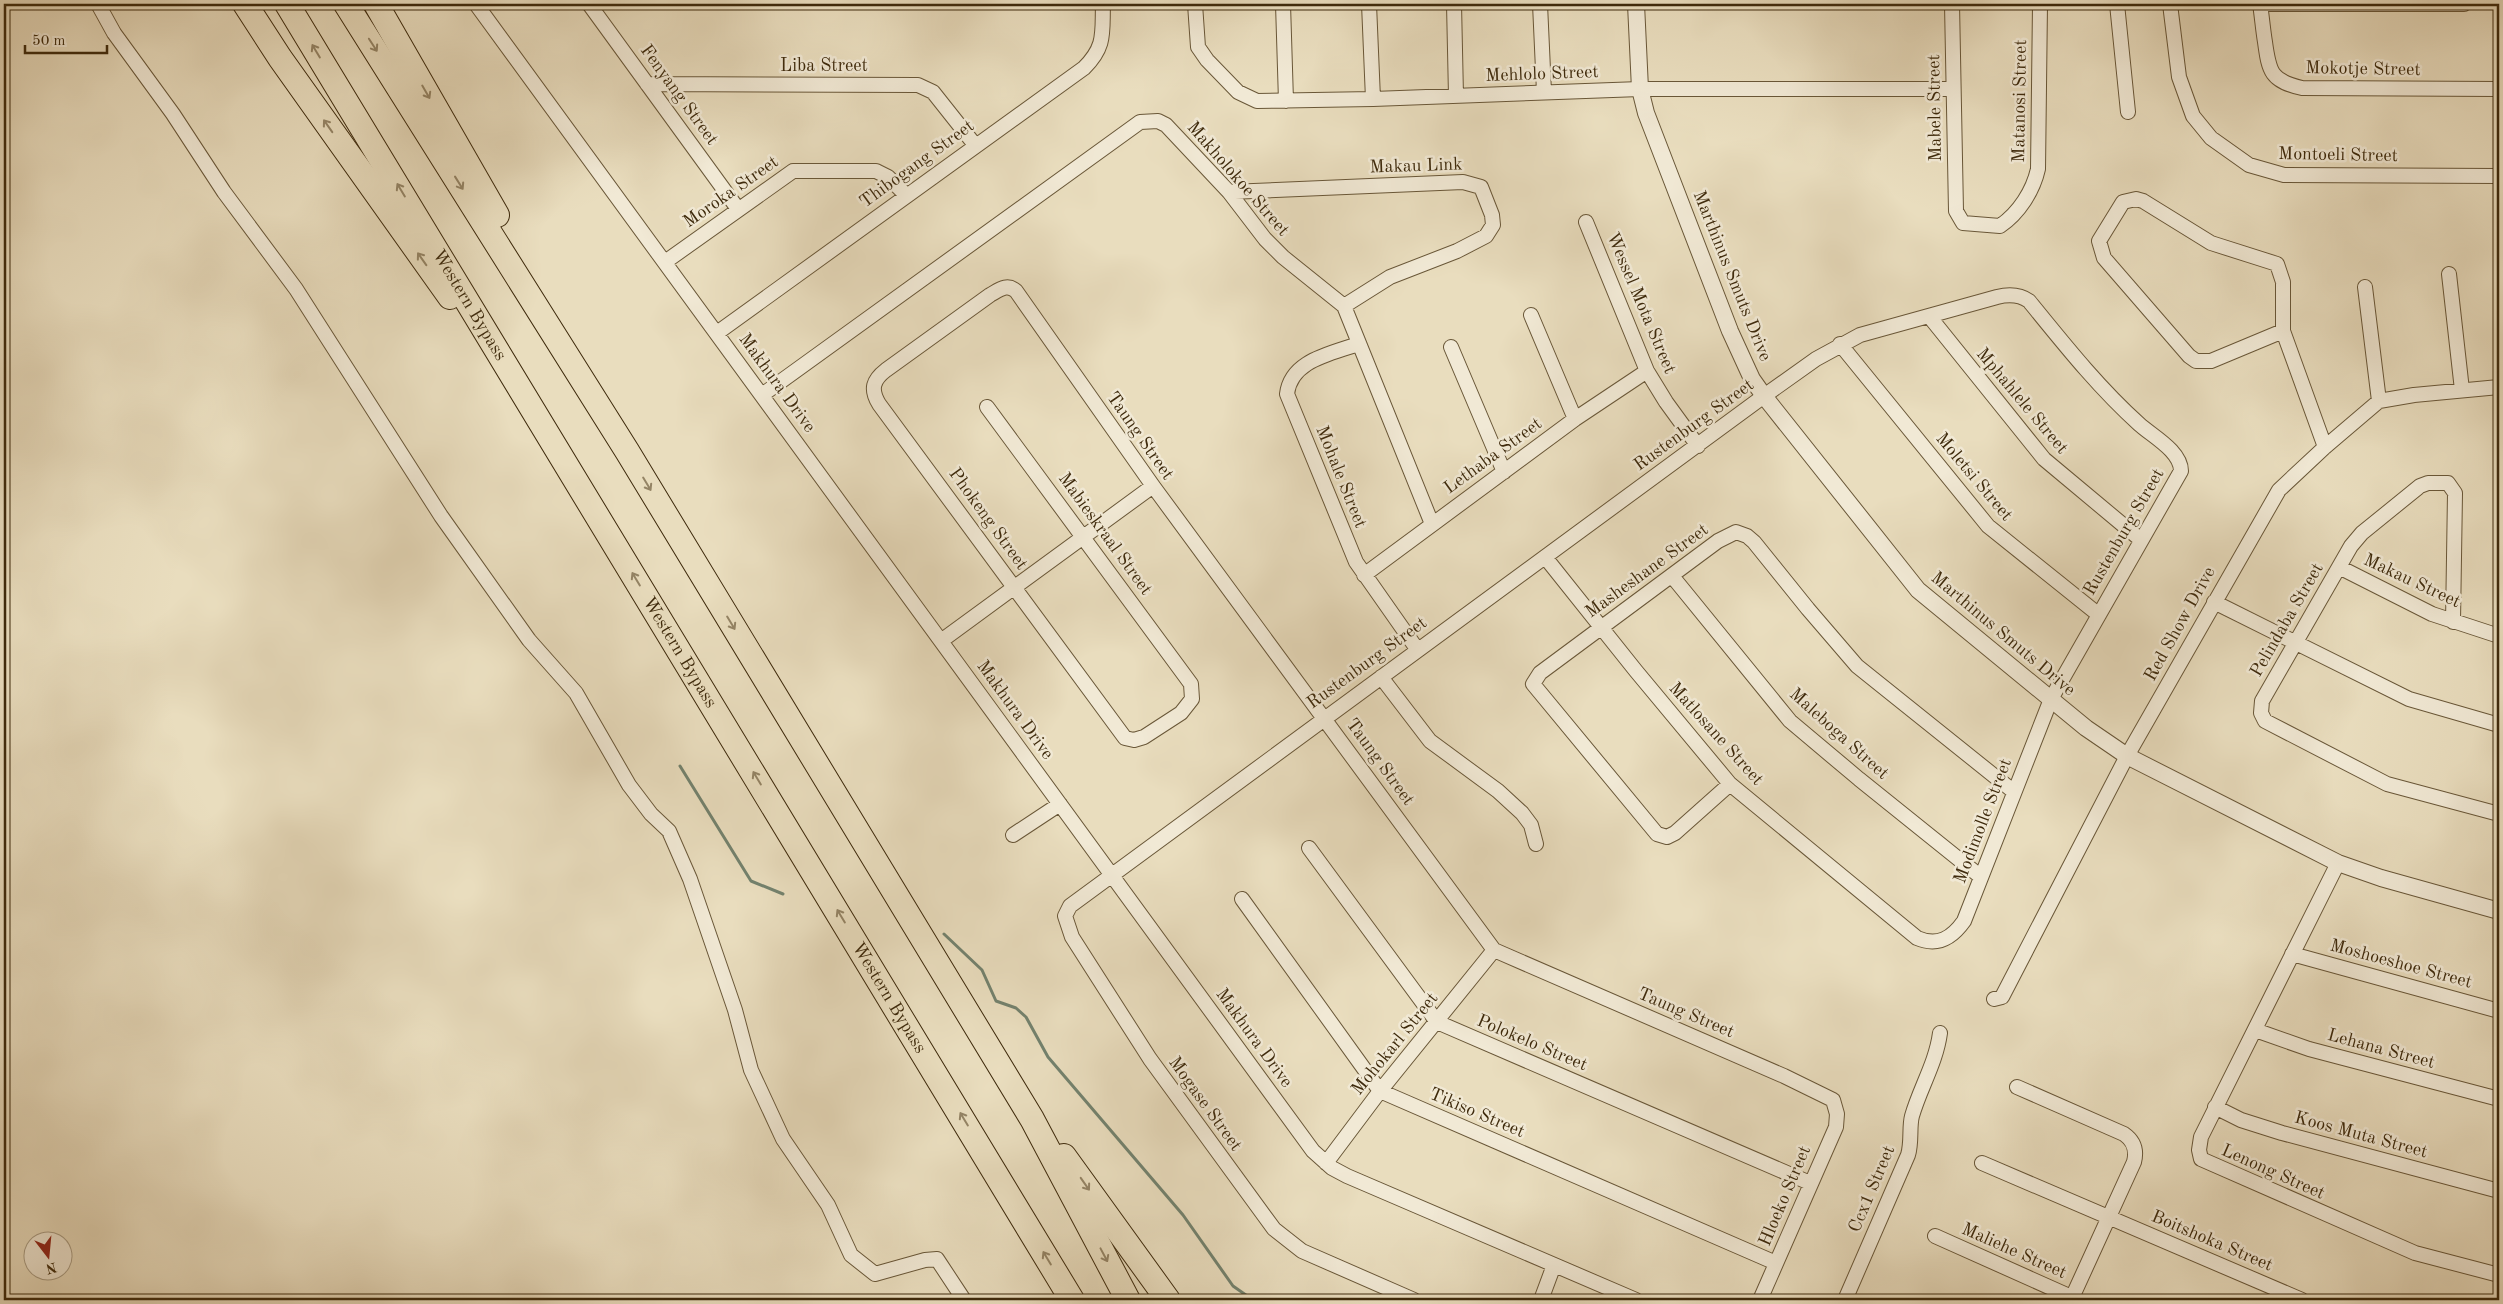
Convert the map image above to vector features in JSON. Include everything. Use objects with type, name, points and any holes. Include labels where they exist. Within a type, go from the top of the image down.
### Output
[{"type":"highway","points":[[228,4],[255,36],[280,58]]},
{"type":"highway","points":[[245,4],[280,58],[570,472]]},
{"type":"highway","name":"Western Bypass","points":[[287,4],[930,1062],[1072,1300]]},
{"type":"highway","points":[[346,4],[627,452],[1032,1119],[1128,1300]]},
{"type":"highway","points":[[376,4],[579,356],[627,452]]},
{"type":"highway","points":[[1032,1119],[1073,1167],[1168,1300]]},
{"type":"street","points":[[98,4],[114,33],[173,114],[224,192],[296,289],[442,516],[529,640],[576,693],[629,785],[650,814],[669,832],[690,879],[735,1010],[751,1070],[784,1138],[828,1205],[851,1255],[875,1274],[937,1259],[964,1300]]},
{"type":"street","name":"Makhura Drive","points":[[476,4],[1306,1142],[1326,1163],[1347,1176],[1636,1300]]},
{"type":"street","name":"Fenyang Street","points":[[589,4],[738,209]]},
{"type":"street","name":"Thibogang Street","points":[[717,333],[1084,68],[1094,58],[1101,43],[1103,4]]},
{"type":"street","name":"Mehlolo Street","points":[[1195,4],[1198,47],[1216,70],[1238,92],[1257,101],[1373,99],[1640,89],[1953,89]]},
{"type":"street","points":[[1283,4],[1286,101]]},
{"type":"street","points":[[1369,4],[1373,99]]},
{"type":"street","points":[[1454,4],[1456,96]]},
{"type":"street","points":[[1540,4],[1544,92]]},
{"type":"street","name":"Marthinus Smuts Drive","points":[[1636,4],[1640,89],[1653,132],[1730,331],[1752,379],[1918,590],[2105,742],[2127,756],[2338,863],[2381,878],[2499,911]]},
{"type":"street","name":"Mabele Street","points":[[1952,4],[1956,211]]},
{"type":"street","name":"Matanosi Street","points":[[1956,211],[1964,222],[2000,226],[2017,210],[2036,176],[2039,162],[2040,4]]},
{"type":"street","points":[[2117,4],[2128,112]]},
{"type":"street","name":"Montoeli Street","points":[[2170,4],[2179,77],[2193,116],[2211,138],[2249,166],[2284,175],[2499,176]]},
{"type":"street","points":[[2260,4],[2464,4]]},
{"type":"street","name":"Mokotje Street","points":[[2260,4],[2268,65],[2275,76],[2288,85],[2302,88],[2499,89]]},
{"type":"street","name":"Liba Street","points":[[647,84],[918,85],[933,92],[975,145]]},
{"type":"street","name":"Makholokoe Street","points":[[762,395],[1140,122],[1158,121],[1166,125],[1229,192],[1265,238],[1283,257],[1344,306]]},
{"type":"street","name":"Moroka Street","points":[[665,262],[786,175],[801,170],[876,171],[888,177],[906,195]]},
{"type":"street","name":"Makau Link","points":[[1229,192],[1463,182],[1481,187],[1492,215],[1492,224],[1486,236],[1457,251],[1390,277],[1344,306]]},
{"type":"street","points":[[2283,331],[2211,362],[2196,361],[2189,356],[2104,258],[2099,241],[2123,202],[2136,198],[2211,243],[2277,264],[2283,282],[2283,331],[2325,446]]},
{"type":"street","name":"Wessel Mota Street","points":[[1586,222],[1646,371],[1698,446]]},
{"type":"street","points":[[2449,274],[2462,390]]},
{"type":"street","name":"Phokeng Street","points":[[1016,290],[1007,286],[990,295],[886,370],[877,378],[873,388],[880,404],[1125,738],[1140,740],[1181,713],[1192,698],[1191,684]]},
{"type":"street","points":[[2365,287],[2380,401],[2499,387]]},
{"type":"street","name":"Taung Street","points":[[1016,290],[1153,486],[1494,950],[1824,1094],[1835,1105]]},
{"type":"street","name":"Rustenburg Street","points":[[1111,874],[1764,396],[1840,344],[1860,335],[2006,294],[2016,295],[2030,301],[2112,399],[2171,451],[2179,462],[2181,471],[2051,699]]},
{"type":"street","points":[[1344,306],[1432,524]]},
{"type":"street","points":[[1531,315],[1575,419]]},
{"type":"street","name":"Mphahlele Street","points":[[1929,316],[2044,459],[2141,540]]},
{"type":"street","name":"Mohale Street","points":[[1358,344],[1302,366],[1290,378],[1287,394],[1350,550],[1364,575],[1417,649]]},
{"type":"street","name":"Moletsi Street","points":[[1840,344],[1988,526],[2099,615]]},
{"type":"street","points":[[1451,347],[1504,472]]},
{"type":"street","name":"Lethaba Street","points":[[1364,575],[1575,419],[1646,371]]},
{"type":"street","name":"Red Show Drive","points":[[1994,999],[2002,997],[2127,756],[2279,490],[2325,446],[2380,401]]},
{"type":"street","name":"Mabieskraal Street","points":[[987,406],[1191,684]]},
{"type":"street","name":"Pelindaba Street","points":[[2453,622],[2455,493],[2448,483],[2428,483],[2420,486],[2355,540],[2262,701],[2261,713],[2265,721],[2388,784],[2499,814]]},
{"type":"street","points":[[941,641],[1153,486]]},
{"type":"street","name":"Masheshane Street","points":[[1730,784],[1675,833],[1666,837],[1657,834],[1534,687],[1534,681],[1540,673],[1602,627],[1728,535],[1736,532],[1747,536],[1754,542],[1857,666],[2013,791]]},
{"type":"street","name":"Matlosane Street","points":[[1545,556],[1730,784],[1917,938],[1934,943]]},
{"type":"street","name":"Makau Street","points":[[2339,567],[2432,614],[2499,636]]},
{"type":"street","name":"Maleboga Street","points":[[1672,576],[1790,721],[1859,779],[1981,876]]},
{"type":"street","points":[[2214,602],[2409,699],[2499,725]]},
{"type":"street","points":[[1381,677],[1423,734],[1439,749],[1498,791],[1522,813],[1531,825],[1536,844]]},
{"type":"street","name":"Modimolle Street","points":[[1934,943],[1946,940],[1959,929],[1969,911],[2013,791],[2051,699]]},
{"type":"street","points":[[1013,835],[1060,804]]},
{"type":"street","points":[[1310,848],[1437,1022]]},
{"type":"street","name":"Lenong Street","points":[[2338,863],[2215,1107],[2199,1143],[2199,1154],[2205,1162],[2415,1253],[2499,1275]]},
{"type":"street","name":"Mogase Street","points":[[1111,874],[1070,906],[1066,911],[1066,922],[1072,937],[1150,1059],[1274,1229],[1302,1251],[1414,1300]]},
{"type":"street","points":[[1242,900],[1380,1091]]},
{"type":"street","name":"Mohokarl Street","points":[[1326,1163],[1380,1091],[1494,950]]},
{"type":"street","name":"Moshoeshoe Street","points":[[2292,954],[2499,1011]]},
{"type":"street","name":"Polokelo Street","points":[[1437,1022],[1810,1183]]},
{"type":"street","name":"Lehana Street","points":[[2255,1030],[2319,1051],[2499,1099]]},
{"type":"street","name":"Ccx1 Street","points":[[1845,1300],[1908,1155],[1912,1140],[1912,1114],[1937,1052],[1940,1033]]},
{"type":"street","points":[[2017,1087],[2124,1134],[2131,1139],[2136,1155],[2074,1299]]},
{"type":"street","name":"Tikiso Street","points":[[1380,1091],[1776,1263]]},
{"type":"street","name":"Hloeko Street","points":[[1760,1300],[1836,1127],[1837,1114],[1835,1105]]},
{"type":"street","name":"Koos Muta Street","points":[[2215,1107],[2241,1120],[2282,1133],[2499,1190]]},
{"type":"street","name":"Boitshoka Street","points":[[1982,1163],[2302,1300]]},
{"type":"street","name":"Maliehe Street","points":[[1935,1236],[2074,1299]]},
{"type":"street","points":[[1541,1300],[1554,1265]]},
{"type":"waterway","points":[[680,766],[751,881],[783,894]]},
{"type":"waterway","points":[[944,934],[982,970],[996,1001],[1016,1008],[1026,1017],[1048,1057],[1183,1215],[1233,1286],[1253,1300]]}]
